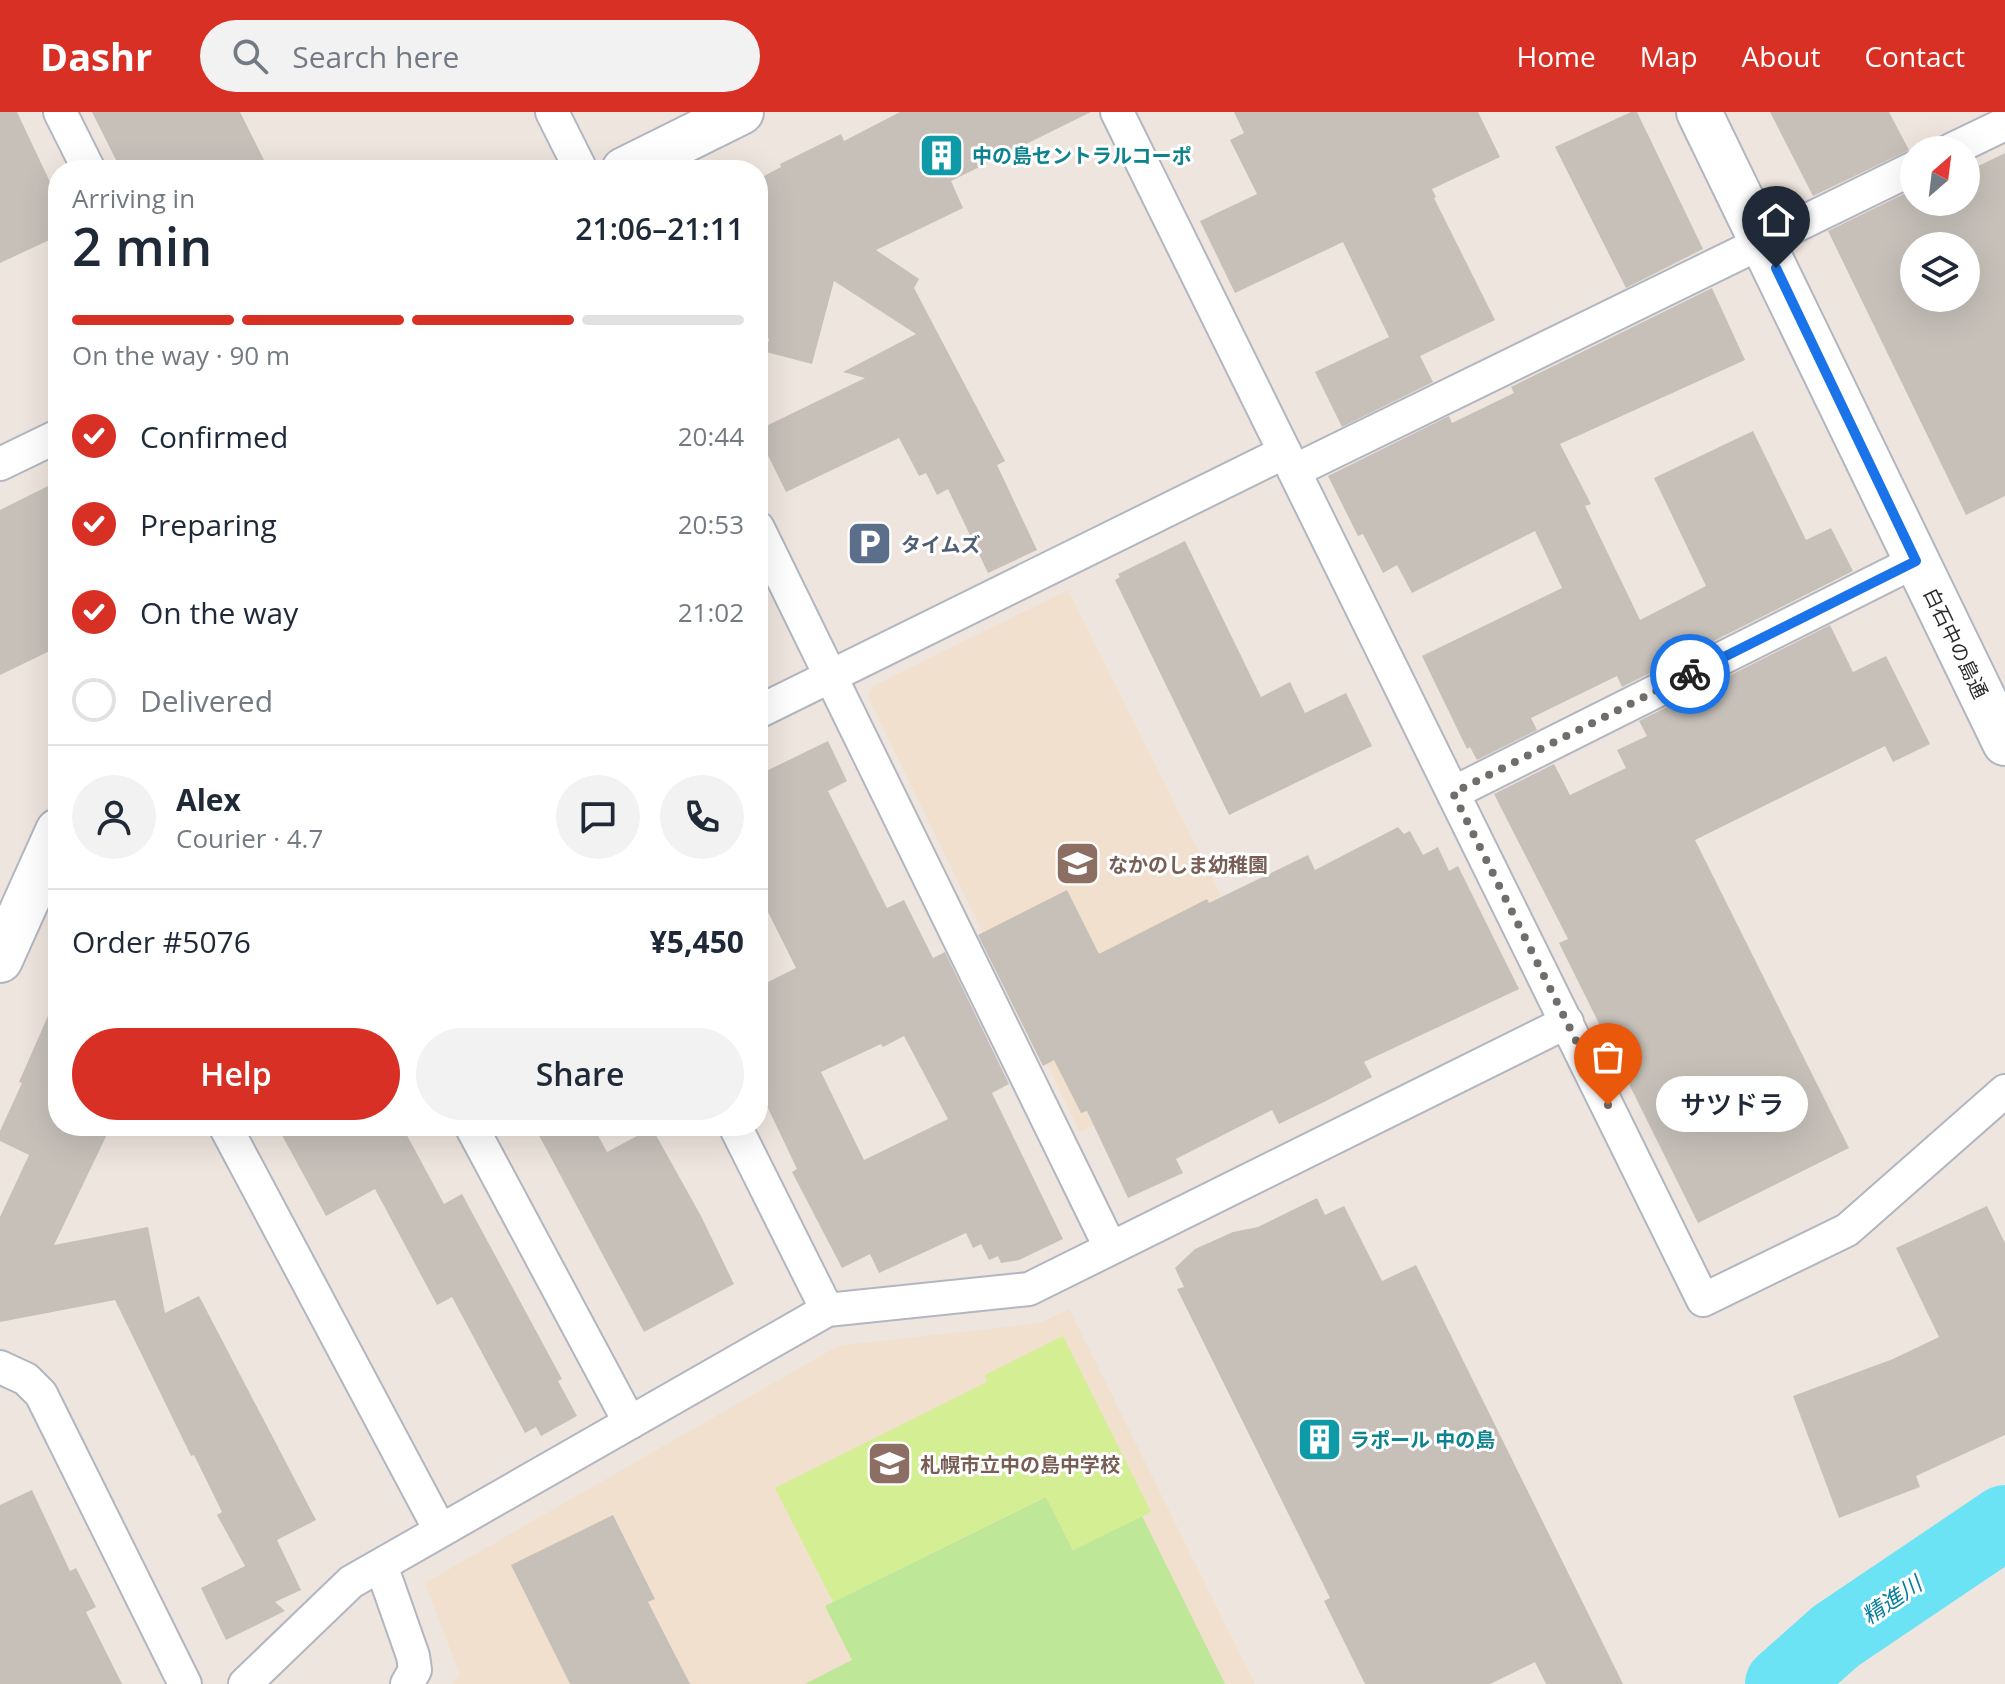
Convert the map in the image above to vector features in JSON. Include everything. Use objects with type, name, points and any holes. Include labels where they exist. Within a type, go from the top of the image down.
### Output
[{"type":"street","points":[[60,112],[84,160]]},
{"type":"street","points":[[552,112],[576,160]]},
{"type":"street","points":[[644,160],[741,112]]},
{"type":"street","points":[[1117,112],[1703,1300],[1847,1230],[2005,1091]]},
{"type":"street","name":"白石中の島通","points":[[1699,112],[2005,743]]},
{"type":"street","points":[[1980,136],[2005,124]]},
{"type":"street","points":[[768,707],[1763,242],[1900,175]]},
{"type":"street","points":[[0,464],[48,441]]},
{"type":"street","points":[[768,548],[1110,1247]]},
{"type":"street","points":[[1453,793],[1916,561]]},
{"type":"street","points":[[0,960],[48,858]]},
{"type":"street","points":[[245,1684],[351,1582],[827,1310],[1029,1289],[1567,1022]]},
{"type":"street","points":[[230,1136],[440,1530]]},
{"type":"street","points":[[476,1136],[630,1423]]},
{"type":"street","points":[[740,1136],[827,1310]]},
{"type":"street","points":[[0,1367],[26,1379],[41,1394],[185,1684]]},
{"type":"street","points":[[381,1565],[413,1656],[415,1670],[407,1684]]},
{"type":"shaded area","name":"なかのしま幼稚園","points":[[1068,590],[1288,1031],[1080,1132],[868,697],[873,686]]},
{"type":"shaded area","name":"札幌市立中の島中学校","points":[[1069,1309],[1255,1684],[453,1684],[460,1675],[425,1583],[838,1346],[1040,1323]]},
{"type":"green space","points":[[1063,1336],[1151,1512],[1073,1550],[1046,1497],[833,1602],[775,1488],[987,1382],[985,1375]]},
{"type":"green space","points":[[1046,1497],[1073,1550],[1142,1516],[1225,1684],[805,1684],[852,1660],[825,1606]]},
{"type":"building","points":[[0,112],[17,112],[48,178],[48,241],[0,263]]},
{"type":"building","points":[[92,112],[240,112],[264,160],[116,160]]},
{"type":"building","points":[[900,112],[1091,112],[951,181],[963,208],[876,250],[919,279],[914,288],[1005,461],[997,465],[1037,550],[988,573],[948,489],[937,495],[926,473],[919,476],[899,438],[786,492],[768,455],[768,425],[865,378],[843,372],[916,334],[834,281],[812,364],[768,353],[768,174],[781,167],[780,164],[841,134],[844,141]]},
{"type":"building","points":[[1234,112],[1478,112],[1500,157],[1432,189],[1495,320],[1420,356],[1433,382],[1342,427],[1315,372],[1389,337],[1343,242],[1235,293],[1200,221],[1257,194],[1230,140],[1244,133]]},
{"type":"building","points":[[1637,112],[1703,249],[1626,288],[1555,147]]},
{"type":"building","points":[[1770,112],[1889,112],[1902,136],[1900,154],[1813,196]]},
{"type":"building","points":[[2005,153],[2005,496],[1966,515],[1828,231],[1900,196],[1900,216],[1980,216],[1980,165]]},
{"type":"building","points":[[1712,288],[1745,360],[1560,444],[1591,504],[1585,506],[1640,620],[1706,586],[1654,478],[1753,431],[1806,540],[1831,528],[1853,571],[1622,687],[1617,676],[1531,718],[1537,730],[1477,760],[1470,747],[1467,749],[1422,656],[1562,588],[1535,531],[1412,593],[1397,565],[1383,573],[1363,534],[1358,536],[1328,476],[1449,416],[1452,423],[1514,393],[1511,387]]},
{"type":"building","points":[[48,486],[48,652],[0,675],[0,510]]},
{"type":"building","points":[[1185,541],[1261,697],[1290,682],[1305,713],[1346,693],[1372,746],[1229,815],[1115,580],[1120,577],[1118,574]]},
{"type":"building","points":[[1830,625],[1853,672],[1886,656],[1930,744],[1893,762],[1885,746],[1695,840],[1849,1148],[1698,1223],[1559,943],[1568,939],[1494,794],[1554,764],[1570,795],[1626,768],[1617,750],[1647,736],[1639,721]]},
{"type":"building","points":[[828,741],[847,781],[828,791],[887,908],[904,900],[933,958],[945,952],[1009,1084],[992,1093],[1063,1239],[1019,1260],[1001,1263],[998,1256],[989,1260],[981,1244],[973,1248],[966,1233],[879,1273],[870,1254],[842,1268],[792,1172],[797,1169],[768,1108],[768,982],[796,968],[768,912],[768,770]],"holes":[[[904,1036],[948,1119],[864,1160],[821,1072]]]},
{"type":"building","points":[[1398,827],[1404,834],[1410,831],[1423,855],[1438,847],[1449,871],[1458,866],[1519,989],[1364,1062],[1372,1077],[1326,1101],[1279,1124],[1272,1110],[1176,1159],[1183,1173],[1128,1198],[1087,1111],[1081,1113],[1054,1060],[1043,1066],[978,935],[1067,890],[1099,954],[1207,899],[1209,903],[1308,855],[1315,870]]},
{"type":"building","points":[[48,1016],[48,1136],[106,1136],[54,1245],[148,1227],[165,1313],[199,1296],[316,1520],[277,1540],[301,1590],[275,1602],[285,1611],[226,1640],[201,1588],[245,1566],[217,1515],[222,1512],[194,1455],[191,1456],[115,1300],[0,1322],[0,1217],[29,1155],[0,1141],[0,1131],[22,1083],[19,1082]]},
{"type":"building","points":[[282,1136],[407,1136],[444,1204],[462,1194],[562,1379],[558,1381],[577,1416],[541,1436],[536,1427],[525,1433],[452,1297],[437,1305],[375,1189],[326,1216]]},
{"type":"building","points":[[539,1136],[598,1136],[607,1152],[637,1136],[656,1136],[701,1216],[734,1284],[644,1332]]},
{"type":"building","points":[[1317,1198],[1325,1215],[1344,1206],[1382,1281],[1416,1265],[1623,1684],[1546,1684],[1535,1662],[1490,1684],[1365,1684],[1324,1601],[1330,1598],[1177,1289],[1184,1287],[1175,1268],[1195,1249],[1233,1232],[1258,1227]]},
{"type":"building","points":[[1987,1206],[2005,1243],[2005,1435],[1916,1476],[1920,1487],[1839,1518],[1793,1396],[1893,1359],[1939,1337],[1896,1248]]},
{"type":"building","points":[[32,1490],[70,1571],[76,1568],[96,1607],[86,1612],[122,1684],[0,1684],[0,1505]]},
{"type":"building","points":[[613,1515],[655,1599],[648,1602],[690,1684],[570,1684],[511,1565]]},
{"type":"waterway","name":"精進川","points":[[1782,1684],[1836,1636],[2005,1522]]},
{"type":"way so far","points":[[1608,1105],[1453,793],[1690,674]]},
{"type":"place","name":"中の島セントラルコーポ","points":[[941,155]]},
{"type":"place","name":"タイムズ","points":[[870,544]]},
{"type":"place","name":"なかのしま幼稚園","points":[[1077,864]]},
{"type":"place","name":"サツドラ","points":[[1608,1105]]},
{"type":"place","name":"ラポール 中の島","points":[[1319,1439]]},
{"type":"place","name":"札幌市立中の島中学校","points":[[889,1464]]},
{"type":"route","points":[[1690,674],[1916,561],[1776,268]]}]
